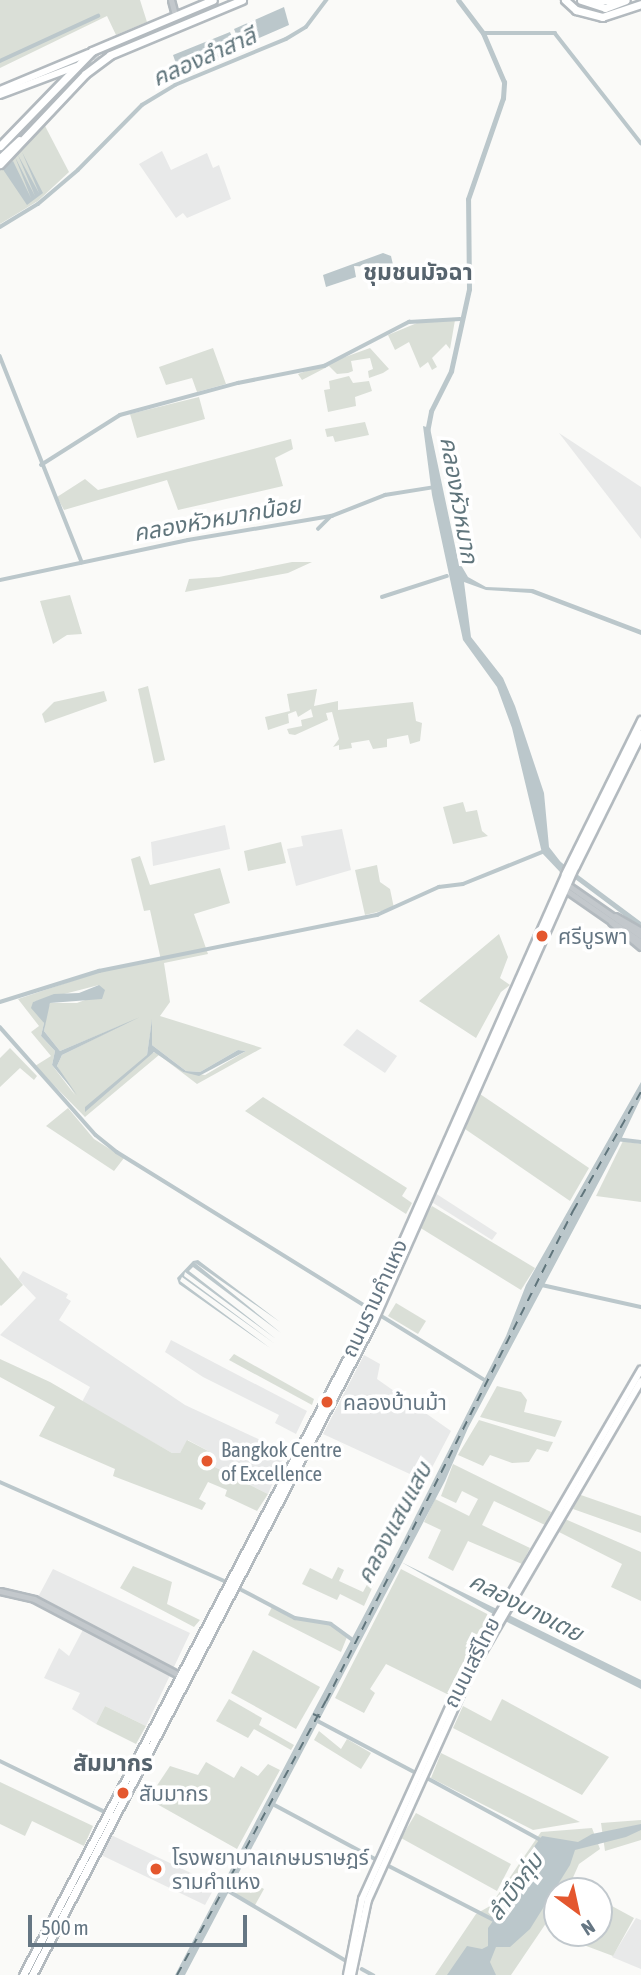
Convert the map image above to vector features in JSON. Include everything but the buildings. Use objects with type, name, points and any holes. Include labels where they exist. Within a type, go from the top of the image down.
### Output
[{"type":"main road","points":[[0,146],[60,92],[135,36],[175,15],[213,0]]},
{"type":"main road","points":[[135,36],[221,0]]},
{"type":"main road","points":[[135,36],[232,0]]},
{"type":"main road","points":[[0,90],[92,51],[242,0]]},
{"type":"main road","points":[[565,0],[576,10],[602,17],[640,2]]},
{"type":"main road","points":[[571,0],[589,11],[620,10],[640,2]]},
{"type":"main road","points":[[581,0],[605,8],[626,0]]},
{"type":"main road","points":[[591,0],[616,0]]},
{"type":"main road","points":[[0,164],[60,92],[77,66],[92,51]]},
{"type":"main road","points":[[0,95],[48,75],[106,58]]},
{"type":"main road","points":[[66,62],[77,66],[85,74]]},
{"type":"main road","points":[[48,75],[58,76],[60,92]]},
{"type":"main road","points":[[0,155],[60,92]]},
{"type":"main road","name":"ถนนรามคำแหง","points":[[32,1975],[113,1811],[371,1319],[567,877],[641,720]]},
{"type":"main road","name":"ถนนรามคำแหง","points":[[405,1240],[558,904],[567,877],[641,733]]},
{"type":"main road","name":"ถนนเสรีไทย","points":[[631,1394],[641,1370]]},
{"type":"main road","name":"ถนนเสรีไทย","points":[[347,1975],[362,1899],[447,1717],[502,1609],[641,1381]]},
{"type":"main road","name":"ถนนรามคำแหง","points":[[171,1700],[179,1675],[312,1432]]},
{"type":"main road","name":"ถนนเสรีไทย","points":[[352,1975],[366,1905],[447,1717]]},
{"type":"main road","name":"ถนนรามคำแหง","points":[[23,1975],[109,1820]]},
{"type":"street","points":[[171,0],[175,15]]},
{"type":"street","points":[[567,877],[576,885],[581,897]]},
{"type":"street","points":[[567,877],[581,897],[630,931],[641,942]]},
{"type":"street","points":[[558,904],[581,897]]},
{"type":"street","points":[[610,917],[641,933]]},
{"type":"street","points":[[610,917],[641,947]]},
{"type":"street","points":[[630,931],[641,933]]},
{"type":"street","points":[[0,1591],[34,1599],[179,1675]]},
{"type":"shaded area","points":[[0,0],[140,0],[147,22],[116,35],[107,16],[0,68]]},
{"type":"shaded area","points":[[44,124],[69,172],[38,201],[0,224],[0,167]]},
{"type":"shaded area","points":[[162,151],[171,170],[207,153],[213,168],[219,165],[231,199],[187,218],[183,213],[176,218],[139,164]]},
{"type":"shaded area","points":[[455,320],[450,349],[446,344],[432,358],[437,367],[432,370],[428,362],[420,368],[409,342],[395,350],[388,335],[417,323]]},
{"type":"shaded area","points":[[213,348],[226,384],[197,392],[192,378],[166,385],[159,367]]},
{"type":"shaded area","points":[[370,348],[389,369],[369,378],[368,371],[373,369],[370,358],[351,361],[353,371],[348,373],[337,374],[329,366],[302,380],[298,374]]},
{"type":"shaded area","points":[[349,376],[353,383],[369,381],[372,391],[355,397],[356,406],[328,412],[324,390],[330,389],[329,381]]},
{"type":"shaded area","points":[[199,397],[205,419],[137,438],[130,414]]},
{"type":"shaded area","points":[[365,422],[369,435],[335,442],[333,436],[327,437],[325,429]]},
{"type":"shaded area","points":[[559,433],[641,487],[641,539]]},
{"type":"shaded area","points":[[291,439],[293,449],[275,458],[283,486],[178,510],[167,480],[64,510],[57,497],[85,479],[98,490]]},
{"type":"shaded area","points":[[292,562],[312,562],[288,573],[185,592],[189,579],[219,577]]},
{"type":"shaded area","points":[[70,595],[82,634],[67,635],[53,644],[40,601]]},
{"type":"shaded area","points":[[148,686],[165,760],[154,763],[138,689]]},
{"type":"shaded area","points":[[317,689],[314,706],[338,701],[338,710],[413,702],[416,721],[422,723],[420,741],[410,744],[408,735],[387,739],[387,747],[373,749],[369,740],[351,743],[352,748],[339,750],[339,745],[333,747],[339,739],[332,712],[326,713],[328,720],[295,735],[289,734],[287,729],[302,726],[301,720],[313,717],[311,709],[298,717],[296,711],[288,714],[289,723],[268,730],[265,717],[290,711],[287,694]]},
{"type":"shaded area","points":[[104,691],[107,701],[45,723],[42,714],[54,702]]},
{"type":"shaded area","points":[[463,802],[466,812],[477,810],[482,831],[488,836],[453,844],[443,807]]},
{"type":"shaded area","points":[[225,825],[230,849],[153,866],[151,842]]},
{"type":"shaded area","points":[[342,829],[351,870],[296,886],[287,849],[303,846],[301,836]]},
{"type":"shaded area","points":[[281,842],[286,863],[248,871],[244,851]]},
{"type":"shaded area","points":[[140,856],[150,885],[220,868],[230,903],[194,914],[208,954],[164,963],[170,1002],[160,1016],[262,1048],[197,1084],[159,1055],[85,1117],[35,1066],[51,1056],[31,1032],[39,1026],[18,999],[99,972],[161,960],[150,910],[144,911],[131,859]],"holes":[[[99,985],[93,997],[77,1003],[50,1003],[47,1011],[44,1031],[60,1051],[122,1025],[62,1055],[57,1066],[75,1095],[52,1065],[55,1051],[41,1036],[44,1023],[33,1002]],[[152,1020],[152,1045],[186,1071],[200,1072],[238,1050],[246,1051],[205,1075],[183,1072],[158,1051],[147,1055]]]},
{"type":"shaded area","points":[[377,865],[380,882],[390,889],[394,908],[365,915],[355,870]]},
{"type":"shaded area","points":[[499,934],[508,957],[500,978],[510,985],[501,992],[476,1038],[419,1001]]},
{"type":"shaded area","points":[[357,1029],[397,1056],[385,1073],[343,1045]]},
{"type":"shaded area","points":[[10,1048],[37,1076],[34,1080],[20,1068],[0,1087],[0,1058]]},
{"type":"shaded area","points":[[480,1094],[589,1168],[570,1201],[465,1129]]},
{"type":"shaded area","points":[[263,1097],[407,1188],[402,1196],[412,1203],[406,1214],[245,1111]]},
{"type":"shaded area","points":[[68,1108],[94,1139],[124,1158],[114,1171],[46,1126]]},
{"type":"shaded area","points":[[623,1141],[641,1144],[641,1202],[596,1196]]},
{"type":"shaded area","points":[[435,1193],[497,1233],[492,1240],[430,1201]]},
{"type":"shaded area","points":[[432,1206],[535,1268],[521,1290],[419,1227]]},
{"type":"shaded area","points":[[0,1257],[23,1285],[1,1306],[0,1305]]},
{"type":"shaded area","points":[[23,1271],[68,1294],[66,1298],[71,1301],[59,1320],[185,1405],[286,1452],[268,1494],[207,1463],[212,1453],[188,1440],[180,1453],[172,1453],[82,1402],[90,1387],[0,1335],[36,1298],[18,1279]]},
{"type":"shaded area","points":[[396,1303],[426,1321],[418,1334],[388,1316]]},
{"type":"shaded area","points":[[171,1340],[307,1411],[296,1434],[275,1423],[279,1415],[203,1377],[165,1352]]},
{"type":"shaded area","points":[[234,1354],[314,1399],[312,1405],[229,1360]]},
{"type":"shaded area","points":[[364,1355],[380,1364],[377,1379],[451,1431],[425,1481],[323,1434]]},
{"type":"shaded area","points":[[0,1359],[50,1382],[172,1453],[180,1453],[187,1440],[212,1453],[207,1463],[268,1494],[257,1511],[225,1496],[227,1490],[208,1482],[199,1499],[206,1503],[202,1510],[113,1476],[115,1469],[39,1436],[55,1407],[0,1377]]},
{"type":"shaded area","points":[[497,1386],[521,1392],[527,1400],[524,1412],[562,1421],[555,1437],[480,1417]]},
{"type":"shaded area","points":[[479,1420],[553,1442],[548,1452],[537,1449],[529,1462],[512,1463],[490,1455],[483,1466],[458,1455]]},
{"type":"shaded area","points":[[453,1464],[551,1512],[545,1525],[494,1501],[482,1525],[530,1548],[522,1564],[468,1541],[453,1571],[428,1558],[441,1530],[424,1522],[435,1499],[469,1516],[478,1499],[462,1491],[456,1503],[441,1496]]},
{"type":"shaded area","points":[[578,1494],[641,1516],[641,1533],[573,1509]]},
{"type":"shaded area","points":[[565,1519],[641,1552],[641,1601],[611,1587],[622,1564],[559,1532]]},
{"type":"shaded area","points":[[133,1566],[172,1582],[167,1604],[200,1620],[194,1627],[120,1588]]},
{"type":"shaded area","points":[[338,1567],[344,1570],[339,1581],[363,1592],[369,1581],[374,1584],[364,1606],[340,1594],[337,1600],[302,1584],[310,1568],[332,1579]]},
{"type":"shaded area","points":[[53,1569],[190,1633],[146,1726],[105,1706],[96,1724],[72,1709],[80,1693],[44,1678],[59,1648],[69,1656],[86,1624],[38,1597]]},
{"type":"shaded area","points":[[401,1569],[491,1616],[451,1696],[386,1664],[370,1689],[375,1693],[364,1713],[335,1698]]},
{"type":"shaded area","points":[[272,1607],[293,1619],[330,1624],[347,1637],[341,1652],[268,1615]]},
{"type":"shaded area","points":[[253,1650],[320,1687],[296,1729],[231,1693]]},
{"type":"shaded area","points":[[229,1699],[262,1718],[259,1725],[294,1745],[291,1750],[254,1729],[248,1738],[216,1721]]},
{"type":"shaded area","points":[[502,1699],[609,1757],[582,1795],[453,1728],[463,1706],[491,1721]]},
{"type":"shaded area","points":[[105,1706],[146,1726],[136,1744],[96,1724]]},
{"type":"shaded area","points":[[319,1731],[341,1749],[347,1739],[371,1753],[361,1769],[314,1740]]},
{"type":"shaded area","points":[[441,1753],[580,1822],[533,1830],[431,1778]]},
{"type":"shaded area","points":[[206,1762],[234,1778],[241,1766],[258,1776],[268,1764],[280,1770],[237,1849],[148,1799],[170,1766],[198,1775]]},
{"type":"shaded area","points":[[0,1782],[93,1826],[84,1846],[32,1821],[25,1836],[0,1824]]},
{"type":"shaded area","points":[[416,1813],[511,1864],[497,1891],[401,1838]]},
{"type":"shaded area","points":[[641,1820],[641,1840],[605,1851],[601,1823]]},
{"type":"shaded area","points":[[592,1828],[600,1849],[579,1864],[573,1877],[543,1877],[543,1928],[511,1975],[435,1975],[476,1914],[490,1906],[541,1832]]},
{"type":"shaded area","name":"โรงพยาบาลเกษมราษฎร์ รามคำแหง","points":[[107,1833],[216,1885],[205,1905],[97,1853]]},
{"type":"shaded area","points":[[240,1875],[264,1889],[254,1907],[231,1891]]},
{"type":"shaded area","points":[[613,1907],[634,1918],[613,1956],[589,1947],[613,1947]]},
{"type":"shaded area","points":[[636,1918],[641,1920],[641,1969],[612,1957]]},
{"type":"water","points":[[284,7],[289,25],[241,46],[234,29]]},
{"type":"water","points":[[230,32],[235,44],[229,47],[232,54],[183,74],[179,72],[173,55]]},
{"type":"water","points":[[22,152],[43,193],[27,205],[2,168],[13,161],[31,198],[15,157],[35,196],[18,155],[39,193]]},
{"type":"water","points":[[383,253],[391,256],[394,269],[380,273],[372,267],[354,266],[356,277],[326,287],[323,275]]},
{"type":"water","points":[[423,426],[430,428],[458,560],[468,577],[486,587],[533,589],[641,630],[641,635],[531,593],[486,590],[464,582],[471,637],[503,678],[515,706],[544,793],[549,847],[563,865],[560,872],[542,853],[512,728],[497,687],[463,640],[432,495]]},
{"type":"water","points":[[99,985],[105,990],[102,999],[50,1003],[44,1031],[60,1051],[140,1017],[62,1055],[57,1066],[77,1095],[52,1065],[55,1051],[41,1036],[44,1023],[31,1008],[33,1002],[54,994],[79,993]]},
{"type":"water","points":[[152,1019],[152,1045],[186,1071],[200,1072],[238,1050],[246,1051],[199,1076],[183,1072],[154,1052],[85,1112],[85,1107],[147,1055]]},
{"type":"water","points":[[641,1082],[641,1098],[618,1146],[468,1428],[445,1481],[185,1975],[175,1975],[401,1545],[506,1336],[526,1285]]},
{"type":"water","points":[[198,1260],[280,1322],[194,1262],[281,1333],[193,1267],[189,1271],[276,1339],[185,1272],[184,1276],[275,1344],[182,1277],[180,1281],[270,1348],[179,1284],[177,1278],[193,1261]]},
{"type":"water","points":[[401,1562],[641,1680],[641,1689],[509,1623]]},
{"type":"water","points":[[641,1824],[641,1830],[626,1837],[575,1850],[562,1877],[543,1877],[543,1908],[530,1929],[510,1947],[496,1947],[490,1962],[496,1975],[447,1975],[467,1946],[482,1949],[488,1946],[488,1928],[517,1887],[530,1852],[542,1836],[578,1842],[592,1834]]},
{"type":"waterway","name":"คลองลำสาลี","points":[[0,227],[38,204],[78,170],[142,105],[175,85],[286,39],[306,27],[326,0]]},
{"type":"waterway","name":"คลองหัวหมาก","points":[[427,432],[431,411],[451,371],[469,289],[468,199],[503,98],[504,82],[483,33],[458,0]]},
{"type":"waterway","points":[[0,61],[98,16]]},
{"type":"waterway","points":[[483,33],[555,33],[641,143]]},
{"type":"waterway","points":[[41,465],[120,415],[238,383],[324,366],[409,322],[460,319]]},
{"type":"waterway","points":[[0,356],[82,562]]},
{"type":"waterway","name":"คลองหัวหมากน้อย","points":[[0,580],[188,540],[332,516],[385,495],[435,487]]},
{"type":"waterway","points":[[318,529],[331,516]]},
{"type":"waterway","points":[[382,597],[447,576]]},
{"type":"waterway","points":[[0,1002],[99,971],[377,915],[439,887],[463,884],[545,851]]},
{"type":"waterway","name":"คลองหัวหมาก","points":[[558,863],[641,925]]},
{"type":"waterway","name":"คลองบ้านม้า","points":[[0,1027],[96,1135],[117,1152],[486,1381]]},
{"type":"waterway","points":[[616,1139],[641,1142]]},
{"type":"waterway","points":[[542,1285],[641,1307]]},
{"type":"waterway","points":[[0,1482],[227,1582]]},
{"type":"waterway","points":[[242,1590],[295,1618],[331,1624],[353,1640]]},
{"type":"waterway","points":[[316,1720],[416,1773]]},
{"type":"waterway","points":[[0,1761],[107,1813]]},
{"type":"waterway","points":[[429,1779],[541,1840]]},
{"type":"waterway","points":[[271,1803],[377,1860]]},
{"type":"waterway","name":"ลำบึงกุ่ม","points":[[389,1866],[498,1922]]},
{"type":"waterway","points":[[227,1890],[345,1960]]},
{"type":"waterway","points":[[362,1969],[373,1975]]},
{"type":"ferry route","points":[[177,1975],[326,1701],[573,1211],[641,1092]]},
{"type":"ferry route","points":[[313,1714],[320,1717]]},
{"type":"tunnel","points":[[105,53],[136,38]]},
{"type":"tunnel","points":[[84,64],[108,47]]},
{"type":"tunnel","points":[[58,93],[75,73]]},
{"type":"place","name":"ศรีบูรพา","points":[[542,936]]},
{"type":"place","name":"คลองบ้านม้า","points":[[327,1402]]},
{"type":"place","name":"Bangkok Centre of Excellence","points":[[207,1461]]},
{"type":"place","name":"สัมมากร","points":[[123,1793]]},
{"type":"place","name":"โรงพยาบาลเกษมราษฎร์ รามคำแหง","points":[[156,1869]]},
{"type":"district","name":"ชุมชนมัจฉา","points":[[418,272]]},
{"type":"district","name":"สัมมากร","points":[[113,1763]]},
{"type":"water label","name":"คลองแสนแสบ","points":[[394,1523]]},
{"type":"water label","name":"คลองบางเตย","points":[[526,1607]]}]
